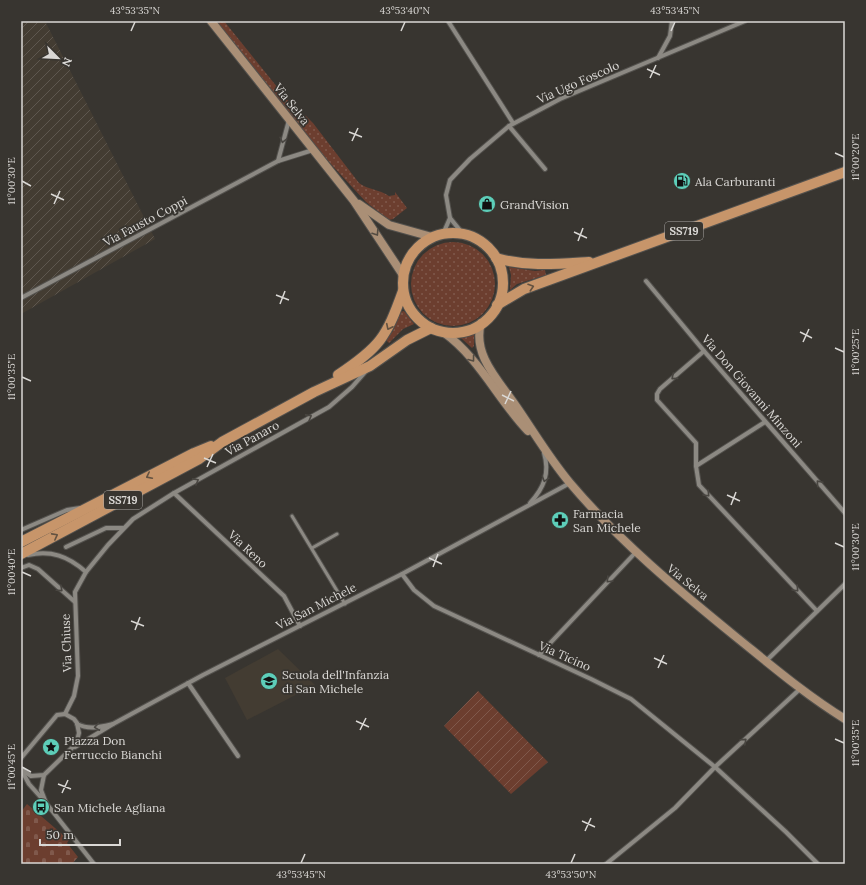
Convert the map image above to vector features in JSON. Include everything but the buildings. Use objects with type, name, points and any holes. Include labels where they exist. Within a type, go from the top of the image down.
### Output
[{"type":"main road","name":"Via Selva","points":[[211,21],[354,201],[403,275]]},
{"type":"main road","name":"SS719","points":[[497,305],[524,289],[845,172]]},
{"type":"main road","name":"Via Selva","points":[[354,201],[389,225],[432,237]]},
{"type":"main road","points":[[443,234],[463,234],[482,242],[496,258],[501,273],[502,281],[497,305],[482,323],[463,332],[444,332],[431,328],[414,315],[407,303],[403,291],[403,275],[411,255],[420,245],[432,237],[443,234]]},
{"type":"main road","name":"SS719","points":[[496,258],[516,263],[547,265],[601,261]]},
{"type":"main road","name":"SS719","points":[[314,392],[367,356],[380,342],[392,321],[403,291]]},
{"type":"main road","name":"Via Selva","points":[[482,323],[479,340],[483,357],[543,449],[570,483],[636,552],[672,585],[800,689],[845,719]]},
{"type":"main road","name":"SS719","points":[[21,542],[194,453],[222,442],[314,392],[370,366],[407,340],[431,328]]},
{"type":"main road","name":"Via Selva","points":[[444,332],[464,348],[517,420],[538,441]]},
{"type":"main road","name":"SS719","points":[[21,555],[199,459],[222,442]]},
{"type":"street","points":[[448,21],[514,124]]},
{"type":"street","points":[[658,58],[670,36],[672,21]]},
{"type":"street","name":"Via Ugo Foscolo","points":[[450,218],[446,195],[450,180],[470,159],[509,126],[560,99],[745,21]]},
{"type":"street","points":[[278,161],[289,120]]},
{"type":"street","points":[[509,126],[545,169]]},
{"type":"street","name":"Via Fausto Coppi","points":[[21,298],[278,161],[313,150]]},
{"type":"street","points":[[443,234],[450,218],[463,234]]},
{"type":"street","name":"Via Don Giovanni Minzoni","points":[[646,281],[704,351],[845,513]]},
{"type":"street","points":[[704,351],[663,386],[657,394],[659,404],[696,443],[696,466],[699,486],[817,611]]},
{"type":"street","name":"Via Panaro","points":[[86,572],[123,528],[138,515],[174,493],[329,406],[352,387],[370,366]]},
{"type":"street","points":[[696,466],[765,422]]},
{"type":"street","name":"Via San Michele","points":[[528,505],[542,488],[545,480],[547,470],[543,449]]},
{"type":"street","name":"Via San Michele","points":[[69,751],[113,724],[188,683],[402,574],[570,483]]},
{"type":"street","name":"Via Reno","points":[[174,493],[284,596],[300,626]]},
{"type":"street","points":[[21,530],[67,510],[86,509]]},
{"type":"street","points":[[66,547],[106,528],[123,528]]},
{"type":"street","points":[[21,555],[44,552],[60,555],[70,559],[86,572]]},
{"type":"street","points":[[539,655],[636,552]]},
{"type":"street","points":[[21,568],[29,565],[38,569],[75,602]]},
{"type":"street","name":"Via Chiuse","points":[[65,714],[74,696],[78,676],[75,602],[77,587],[86,572]]},
{"type":"street","name":"Via Ticino","points":[[402,574],[414,590],[434,606],[591,679],[630,699],[715,767],[786,832],[818,864]]},
{"type":"street","points":[[766,661],[845,584]]},
{"type":"street","points":[[188,683],[238,756]]},
{"type":"street","points":[[606,864],[675,808],[715,767],[800,689]]},
{"type":"street","points":[[21,758],[54,719],[61,713],[74,719],[77,723],[79,739],[44,775],[35,777],[21,770]]},
{"type":"street","name":"Via San Michele","points":[[77,723],[87,728],[113,724]]},
{"type":"street","points":[[21,770],[29,784],[46,803],[94,864]]},
{"type":"street","points":[[44,775],[41,790],[46,803]]},
{"type":"lane","points":[[292,516],[344,604]]},
{"type":"lane","points":[[312,548],[337,534]]},
{"type":"shaded area","points":[[21,21],[45,21],[155,239],[21,314]]},
{"type":"shaded area","name":"Scuola dell'Infanzia di San Michele","points":[[278,649],[315,685],[247,720],[225,678]]},
{"type":"green space","points":[[216,21],[224,21],[298,113],[306,116],[313,123],[359,183],[389,196],[395,195],[395,192],[407,208],[393,219],[389,220],[366,202],[316,148]]},
{"type":"green space","points":[[445,242],[461,242],[477,249],[488,260],[495,276],[495,292],[492,300],[483,314],[477,319],[461,326],[445,326],[429,319],[418,308],[411,292],[411,276],[418,260],[429,249]]},
{"type":"green space","points":[[509,267],[535,271],[545,270],[546,275],[517,284],[510,290],[511,275]]},
{"type":"green space","points":[[404,311],[414,324],[403,329],[389,343],[386,340],[393,331],[400,312]]},
{"type":"green space","points":[[474,333],[474,346],[472,348],[461,338]]},
{"type":"green space","points":[[478,691],[548,762],[511,794],[444,726]]},
{"type":"green space","points":[[27,804],[69,840],[67,843],[78,857],[72,864],[21,864],[21,812]]},
{"type":"place","name":"Ala Carburanti","points":[[682,181]]},
{"type":"place","name":"GrandVision","points":[[487,204]]},
{"type":"place","name":"Farmacia San Michele","points":[[560,520]]},
{"type":"place","name":"Scuola dell'Infanzia di San Michele","points":[[269,681]]},
{"type":"place","name":"Piazza Don Ferruccio Bianchi","points":[[51,747]]},
{"type":"place","name":"San Michele Agliana","points":[[41,807]]}]
